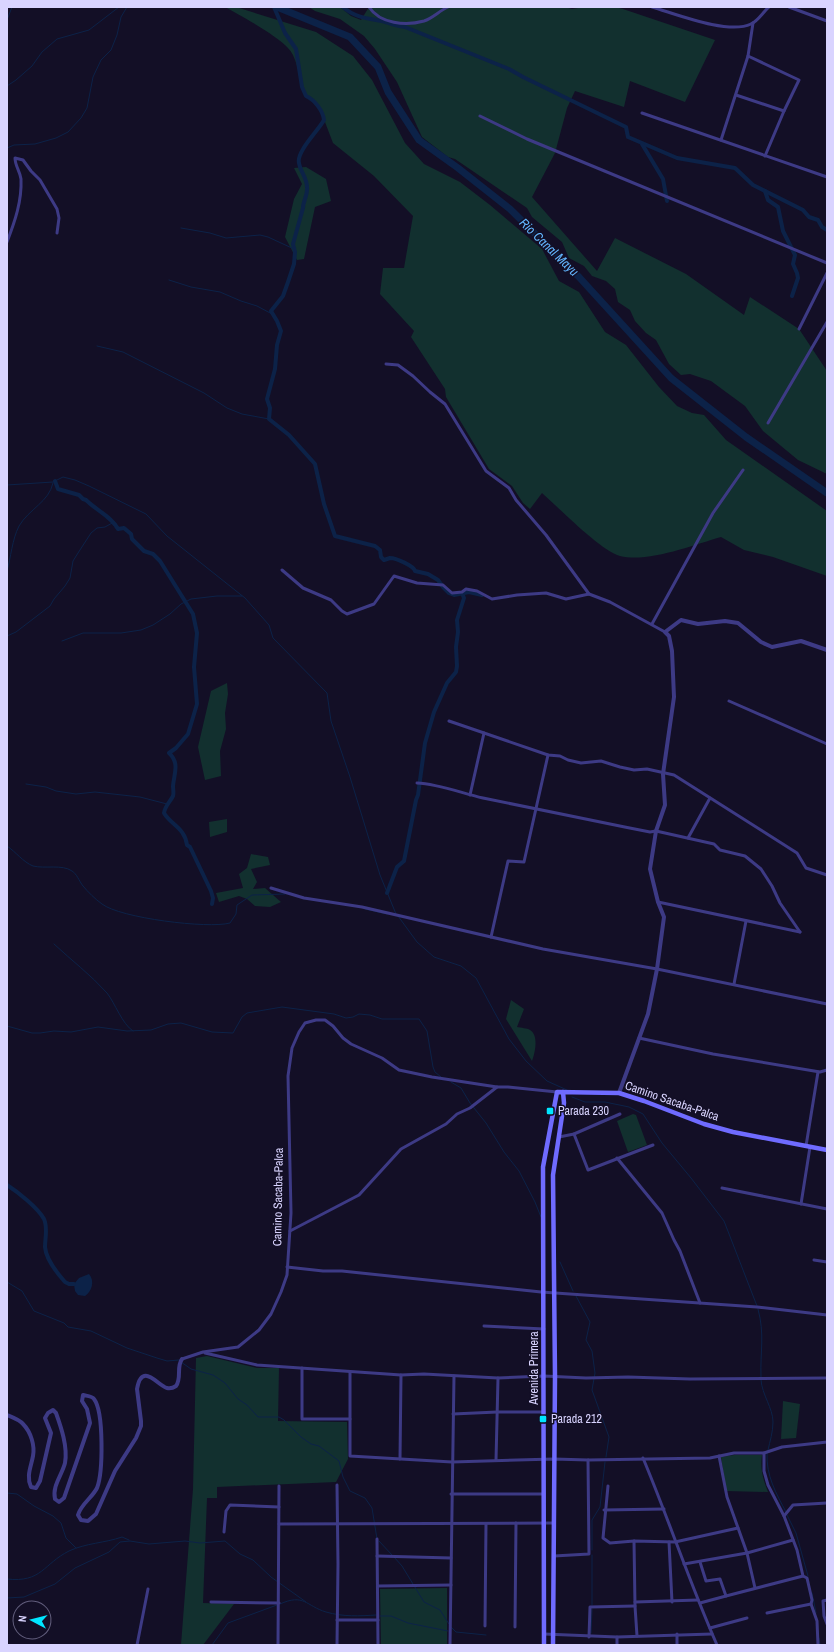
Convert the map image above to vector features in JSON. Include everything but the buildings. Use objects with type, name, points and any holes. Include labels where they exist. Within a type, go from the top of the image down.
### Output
[{"type":"main road","name":"Camino Sacaba-Palca","points":[[557,1092],[620,1093],[704,1124],[733,1132],[827,1150]]},
{"type":"main road","name":"Avenida Primera","points":[[544,1645],[543,1167],[557,1092]]},
{"type":"main road","name":"Avenida Primera","points":[[553,1645],[555,1376],[553,1175],[564,1103],[563,1092]]},
{"type":"street","points":[[369,7],[371,11],[381,17],[396,23],[407,24],[423,21],[448,7]]},
{"type":"street","points":[[652,7],[708,24],[743,27],[753,23],[762,12],[769,7]]},
{"type":"street","points":[[790,7],[827,21]]},
{"type":"street","points":[[721,140],[748,56],[753,23]]},
{"type":"street","points":[[748,56],[799,80],[765,156]]},
{"type":"street","points":[[736,95],[784,111]]},
{"type":"street","points":[[642,113],[827,177]]},
{"type":"street","points":[[480,116],[527,139],[827,263]]},
{"type":"street","points":[[7,242],[21,198],[21,176],[15,164],[15,158],[23,160],[40,180],[57,209],[59,218],[57,232]]},
{"type":"street","points":[[799,329],[827,273]]},
{"type":"street","points":[[768,423],[827,322]]},
{"type":"street","points":[[386,364],[398,366],[413,376],[445,404],[486,471],[509,488],[516,500],[546,535],[589,594],[610,602],[652,624],[669,636],[672,651],[674,697],[663,774],[665,806],[656,832],[650,869],[658,902],[664,917],[657,969],[648,1014],[620,1093]]},
{"type":"street","points":[[652,624],[713,513],[743,470]]},
{"type":"street","points":[[282,570],[303,588],[331,600],[347,614],[374,604],[394,576],[417,583],[443,585],[452,593],[466,590],[476,591],[492,599],[517,595],[546,593],[566,599],[589,594]]},
{"type":"street","points":[[665,632],[681,620],[698,624],[725,621],[738,623],[761,642],[772,647],[801,641],[827,650]]},
{"type":"street","points":[[729,702],[827,744]]},
{"type":"street","points":[[449,721],[548,755],[560,756],[568,760],[581,763],[601,761],[627,768],[647,769],[663,774],[674,775],[797,853],[806,868],[827,875]]},
{"type":"street","points":[[470,795],[484,733]]},
{"type":"street","points":[[491,937],[508,861],[524,862],[548,755]]},
{"type":"street","points":[[417,783],[428,783],[470,795],[536,809],[650,832],[688,838],[714,844],[720,850],[745,856],[761,868],[780,903],[800,932],[658,902]]},
{"type":"street","points":[[688,838],[710,798]]},
{"type":"street","points":[[271,888],[304,898],[362,907],[542,949],[657,969],[827,1004]]},
{"type":"street","points":[[734,984],[746,921]]},
{"type":"street","name":"Camino Sacaba-Palca","points":[[7,1414],[23,1424],[31,1437],[34,1445],[34,1456],[28,1481],[31,1487],[36,1488],[40,1481],[51,1433],[45,1418],[48,1413],[53,1410],[56,1413],[66,1454],[65,1463],[53,1492],[55,1499],[59,1502],[64,1498],[90,1422],[87,1409],[82,1401],[83,1395],[90,1396],[94,1399],[98,1412],[102,1455],[101,1471],[97,1488],[90,1498],[80,1507],[78,1515],[81,1520],[88,1521],[96,1514],[115,1471],[136,1438],[140,1426],[136,1388],[138,1382],[144,1377],[148,1376],[165,1388],[173,1388],[180,1380],[181,1361],[203,1352],[238,1347],[259,1330],[272,1314],[287,1276],[286,1266],[290,1231],[288,1076],[292,1048],[299,1032],[306,1023],[316,1020],[325,1020],[351,1044],[382,1058],[399,1070],[432,1077],[498,1087],[508,1086],[557,1092]]},
{"type":"street","points":[[639,1038],[713,1054],[818,1072],[827,1070]]},
{"type":"street","points":[[801,1204],[818,1072]]},
{"type":"street","points":[[290,1231],[359,1195],[401,1149],[446,1124],[457,1114],[470,1108],[498,1087]]},
{"type":"street","points":[[559,1137],[574,1134],[620,1114]]},
{"type":"street","points":[[574,1134],[588,1170],[653,1145]]},
{"type":"street","points":[[617,1158],[662,1214],[680,1251],[700,1303]]},
{"type":"street","points":[[722,1188],[827,1209]]},
{"type":"street","points":[[814,1260],[827,1262]]},
{"type":"street","points":[[286,1266],[322,1271],[342,1271],[405,1279],[544,1292],[757,1307],[827,1315]]},
{"type":"street","points":[[484,1326],[544,1329]]},
{"type":"street","points":[[203,1352],[257,1365],[401,1375],[424,1374],[498,1378],[544,1376],[690,1379],[827,1378]]},
{"type":"street","points":[[302,1368],[302,1419],[350,1419]]},
{"type":"street","points":[[350,1372],[350,1456],[452,1462],[554,1459],[588,1460],[710,1458],[734,1453],[764,1454],[782,1447],[827,1442]]},
{"type":"street","points":[[400,1459],[401,1375]]},
{"type":"street","points":[[450,1645],[451,1494],[454,1376]]},
{"type":"street","points":[[496,1460],[498,1378]]},
{"type":"street","points":[[453,1414],[544,1412]]},
{"type":"street","points":[[764,1454],[764,1471],[768,1485],[784,1516],[793,1540],[803,1576],[807,1578],[812,1600],[811,1604],[817,1621],[818,1645]]},
{"type":"street","points":[[719,1456],[727,1497],[747,1553],[755,1588]]},
{"type":"street","points":[[643,1458],[717,1645]]},
{"type":"street","points":[[553,1556],[589,1554],[588,1460]]},
{"type":"street","points":[[337,1485],[337,1645]]},
{"type":"street","points":[[278,1645],[279,1486]]},
{"type":"street","points":[[608,1486],[604,1510],[603,1538],[610,1543],[634,1541],[675,1542],[738,1528]]},
{"type":"street","points":[[451,1494],[544,1494]]},
{"type":"street","points":[[784,1516],[793,1505],[827,1503]]},
{"type":"street","points":[[224,1532],[226,1511],[230,1505],[279,1506]]},
{"type":"street","points":[[604,1510],[664,1509]]},
{"type":"street","points":[[279,1524],[554,1523]]},
{"type":"street","points":[[485,1626],[486,1524]]},
{"type":"street","points":[[515,1626],[516,1524]]},
{"type":"street","points":[[377,1539],[378,1645]]},
{"type":"street","points":[[684,1564],[747,1553],[793,1540]]},
{"type":"street","points":[[634,1541],[637,1636]]},
{"type":"street","points":[[669,1542],[672,1602]]},
{"type":"street","points":[[377,1556],[451,1558]]},
{"type":"street","points":[[700,1562],[706,1581],[720,1579],[726,1596]]},
{"type":"street","points":[[635,1602],[699,1601],[726,1596],[803,1576]]},
{"type":"street","points":[[378,1586],[451,1585]]},
{"type":"street","points":[[137,1645],[148,1588]]},
{"type":"street","points":[[827,1600],[822,1601],[824,1616],[827,1624]]},
{"type":"street","points":[[211,1602],[279,1603]]},
{"type":"street","points":[[766,1613],[811,1604]]},
{"type":"street","points":[[590,1637],[590,1607],[635,1606]]},
{"type":"street","points":[[710,1628],[747,1618]]},
{"type":"street","points":[[337,1620],[378,1620]]},
{"type":"street","points":[[544,1634],[590,1637],[712,1634]]},
{"type":"street","points":[[677,1634],[677,1645]]},
{"type":"street","points":[[617,1637],[617,1645]]},
{"type":"green space","points":[[225,7],[236,7],[316,32],[353,56],[372,80],[405,143],[424,164],[460,182],[542,249],[559,281],[579,292],[605,332],[626,345],[659,387],[677,406],[692,413],[704,415],[726,440],[827,511],[827,576],[773,557],[744,550],[721,537],[657,555],[631,558],[620,556],[591,538],[542,493],[530,509],[523,503],[512,486],[489,469],[446,397],[445,389],[411,337],[414,331],[380,294],[383,268],[404,268],[413,216],[374,176],[333,143],[320,109],[311,98],[306,96],[295,60],[289,49],[282,42],[263,29]]},
{"type":"green space","points":[[309,7],[340,7],[351,16],[361,20],[369,7],[565,7],[572,9],[584,7],[615,7],[715,40],[685,102],[630,81],[624,107],[575,91],[567,108],[555,153],[532,197],[597,271],[615,238],[686,274],[744,315],[750,297],[799,329],[827,371],[827,474],[798,460],[763,431],[745,406],[711,381],[690,374],[681,375],[669,364],[656,340],[646,333],[635,321],[630,310],[618,302],[615,289],[606,281],[592,276],[584,266],[569,258],[562,242],[532,217],[527,208],[455,159],[448,157],[422,137],[397,82],[375,49],[364,36],[340,19],[315,11]]},
{"type":"green space","points":[[306,167],[326,179],[331,201],[315,207],[304,259],[297,260],[285,237],[294,199],[302,184],[294,168]]},
{"type":"green space","points":[[227,683],[228,694],[225,713],[226,729],[220,751],[221,776],[205,780],[198,747],[211,691]]},
{"type":"green space","points":[[227,819],[227,832],[210,837],[209,822]]},
{"type":"green space","points":[[251,854],[268,857],[270,865],[251,869],[257,882],[253,889],[265,888],[281,902],[270,907],[255,906],[247,899],[239,896],[219,902],[216,893],[243,888],[239,874],[247,868]]},
{"type":"green space","points":[[511,1000],[524,1009],[517,1027],[529,1029],[535,1036],[535,1049],[532,1061],[506,1019]]},
{"type":"green space","points":[[633,1114],[636,1115],[647,1145],[628,1152],[617,1121]]},
{"type":"green space","points":[[207,1356],[257,1368],[279,1368],[278,1421],[347,1422],[348,1459],[336,1482],[217,1487],[217,1498],[207,1498],[203,1603],[234,1604],[203,1645],[181,1645],[193,1489],[196,1358]]},
{"type":"green space","points":[[783,1401],[800,1404],[796,1438],[781,1439]]},
{"type":"green space","points":[[734,1455],[762,1455],[762,1474],[768,1492],[726,1491],[721,1457]]},
{"type":"green space","points":[[447,1588],[447,1645],[381,1645],[380,1589]]},
{"type":"water","points":[[89,1274],[92,1280],[91,1289],[85,1296],[78,1295],[75,1291],[74,1284],[79,1278]]},
{"type":"waterway","points":[[7,20],[12,7]]},
{"type":"waterway","points":[[7,86],[32,66],[42,52],[57,39],[89,30],[119,7]]},
{"type":"waterway","points":[[7,148],[14,145],[35,144],[56,138],[68,132],[81,118],[87,108],[93,77],[101,60],[111,50],[117,35],[121,17],[127,7]]},
{"type":"waterway","points":[[274,7],[285,33],[296,49],[302,87],[306,96],[318,106],[324,120],[304,147],[299,158],[299,163],[307,184],[307,190],[293,244],[295,252],[294,264],[283,296],[271,311],[281,331],[277,345],[275,369],[267,399],[270,408],[269,419],[289,435],[315,464],[324,504],[335,536],[375,546],[380,550],[381,557],[384,560],[390,558],[396,559],[408,565],[415,571],[428,574],[438,580],[449,593],[454,595],[469,592],[482,595]]},
{"type":"waterway","name":"Rio Canal Mayu","points":[[277,7],[350,37],[378,67],[388,92],[419,140],[458,168],[510,209],[579,277],[671,378],[746,437],[827,493]]},
{"type":"waterway","points":[[343,7],[351,13],[359,16],[405,27],[509,69],[626,127],[628,137],[677,158],[735,168],[753,185],[803,210],[809,217],[818,220],[822,227],[827,230]]},
{"type":"waterway","points":[[642,144],[663,179],[667,201]]},
{"type":"waterway","points":[[765,191],[768,200],[778,207],[783,231],[795,255],[793,264],[798,278],[792,296]]},
{"type":"waterway","points":[[181,228],[210,233],[226,238],[260,235],[294,249]]},
{"type":"waterway","points":[[169,280],[191,287],[220,292],[257,306],[272,314]]},
{"type":"waterway","points":[[97,346],[123,352],[204,393],[227,408],[242,414],[269,419]]},
{"type":"waterway","points":[[7,485],[53,482],[63,477],[89,486],[146,514],[167,536],[245,598],[269,625],[273,638],[327,693],[331,721],[380,875],[396,914]]},
{"type":"waterway","points":[[55,481],[58,489],[79,495],[108,517],[118,529],[124,528],[131,534],[132,539],[144,551],[153,554],[160,561],[193,614],[197,633],[194,667],[197,704],[188,734],[176,748],[169,753],[174,761],[176,769],[173,796],[166,806],[164,813],[184,835],[187,845],[190,847],[211,891],[213,898],[212,904]]},
{"type":"waterway","points":[[7,571],[13,543],[19,526],[51,490],[53,483]]},
{"type":"waterway","points":[[7,636],[16,632],[50,606],[70,578],[73,561],[91,533],[97,528],[105,527],[114,522]]},
{"type":"waterway","points":[[387,893],[397,867],[404,861],[418,795],[425,743],[434,712],[447,683],[456,672],[456,647],[458,632],[457,620],[464,598],[462,593]]},
{"type":"waterway","points":[[62,641],[83,633],[121,633],[141,630],[153,625],[170,614],[181,604],[191,599],[217,596],[242,596]]},
{"type":"waterway","points":[[26,784],[76,794],[95,792],[140,797],[167,804]]},
{"type":"waterway","points":[[7,846],[33,866],[58,867],[72,871],[87,891],[102,904],[126,914],[145,918],[203,925],[230,923],[236,914],[237,905],[252,895],[285,894]]},
{"type":"waterway","points":[[365,909],[387,914]]},
{"type":"waterway","points":[[398,916],[417,942],[434,957],[461,966],[476,978],[509,1039],[526,1061],[547,1081],[567,1090]]},
{"type":"waterway","points":[[54,944],[101,986],[110,997],[125,1024],[133,1031]]},
{"type":"waterway","points":[[7,1026],[32,1033],[40,1033],[54,1031],[71,1032],[98,1027],[127,1031],[151,1030],[168,1024],[181,1023],[212,1032],[233,1033],[242,1017],[247,1013],[282,1007],[334,1014],[346,1018],[359,1014],[370,1015],[382,1019],[419,1019],[427,1031],[433,1067],[435,1072],[441,1077]]},
{"type":"waterway","points":[[451,1082],[461,1088],[470,1103],[486,1123],[504,1152],[519,1171],[541,1217]]},
{"type":"waterway","points":[[572,1097],[585,1102],[605,1102],[629,1107],[643,1114],[662,1143],[724,1221],[757,1306]]},
{"type":"waterway","points":[[7,1185],[27,1200],[44,1219],[46,1226],[45,1247],[47,1257],[65,1282],[74,1284]]},
{"type":"waterway","points":[[560,1262],[573,1291]]},
{"type":"waterway","points":[[7,1282],[22,1291],[34,1311],[64,1323],[68,1327],[91,1331],[127,1348],[167,1361],[179,1360]]},
{"type":"waterway","points":[[576,1296],[590,1322],[586,1340],[592,1351],[595,1373],[592,1390],[609,1437],[606,1457]]},
{"type":"waterway","points":[[758,1309],[762,1335],[761,1377]]},
{"type":"waterway","points":[[181,1362],[191,1369],[213,1375],[225,1383],[238,1399],[247,1405],[258,1417],[279,1417],[301,1437],[311,1444],[319,1446],[339,1461],[343,1477],[350,1491],[365,1498],[372,1508],[377,1539]]},
{"type":"waterway","points":[[761,1380],[763,1391],[773,1417],[768,1450]]},
{"type":"waterway","points":[[767,1453],[770,1477],[775,1491],[786,1512]]},
{"type":"waterway","points":[[592,1550],[592,1520],[600,1507],[605,1462]]},
{"type":"waterway","points":[[7,1493],[17,1494],[34,1506],[53,1516],[61,1523],[66,1538],[76,1548]]},
{"type":"waterway","points":[[787,1515],[796,1533],[808,1576]]},
{"type":"waterway","points":[[7,1579],[28,1578],[35,1575],[60,1556],[75,1548],[122,1537],[129,1540]]},
{"type":"waterway","points":[[7,1598],[24,1597],[55,1584],[75,1568],[109,1552],[120,1542],[130,1541],[149,1544],[185,1541],[200,1543],[225,1541],[240,1554],[253,1560],[271,1577],[306,1602]]},
{"type":"waterway","points":[[379,1541],[392,1555]]},
{"type":"waterway","points":[[592,1555],[592,1605]]},
{"type":"waterway","points":[[394,1557],[402,1566],[424,1602],[440,1610],[449,1624]]},
{"type":"waterway","points":[[812,1593],[816,1613]]},
{"type":"waterway","points":[[280,1604],[288,1601],[300,1600],[332,1614],[351,1616],[376,1615]]},
{"type":"waterway","points":[[212,1645],[228,1623],[277,1605]]},
{"type":"waterway","points":[[591,1633],[592,1609]]},
{"type":"waterway","points":[[380,1616],[391,1616],[408,1623],[448,1631]]},
{"type":"waterway","points":[[451,1627],[456,1632],[486,1635]]},
{"type":"waterway","points":[[819,1638],[820,1645]]},
{"type":"place","name":"Parada 230","points":[[550,1111]]},
{"type":"place","name":"Parada 212","points":[[543,1419]]}]
